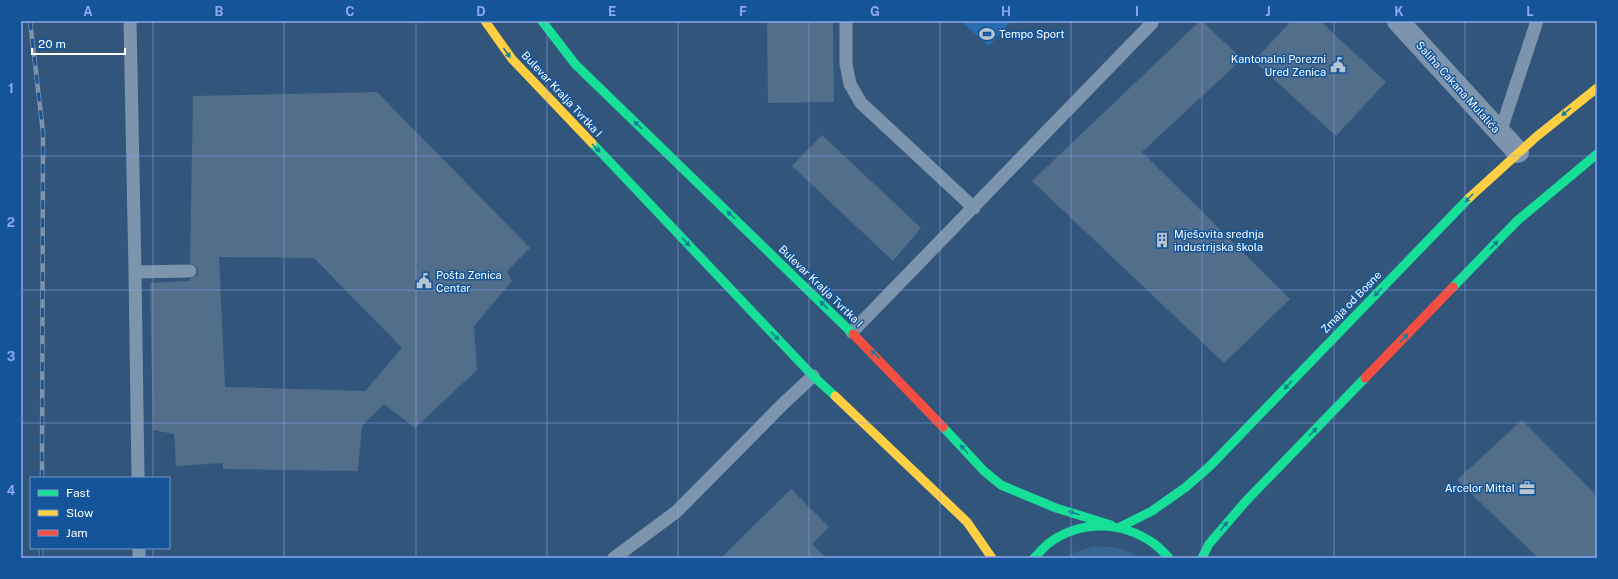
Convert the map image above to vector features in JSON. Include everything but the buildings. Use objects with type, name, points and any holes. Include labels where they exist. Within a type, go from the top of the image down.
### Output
[{"type":"street","name":"Bulevar Kralja Tvrtka I","points":[[485,21],[512,59],[813,376],[968,522],[992,558]]},
{"type":"street","name":"Bulevar Kralja Tvrtka I","points":[[542,21],[575,64],[852,332],[915,396],[984,471],[1001,485],[1056,508],[1115,526]]},
{"type":"street","name":"Saliha Cakana Mulalića","points":[[1398,21],[1518,152]]},
{"type":"street","name":"Zmaja od Bosne","points":[[1115,526],[1152,511],[1186,487],[1211,465],[1478,189],[1518,152],[1579,101],[1597,88]]},
{"type":"street","points":[[1202,558],[1209,544],[1246,501],[1517,221],[1597,154]]},
{"type":"street","name":"Zmaja od Bosne","points":[[1034,558],[1056,538],[1082,527],[1115,526],[1143,535],[1162,549],[1168,558]]},
{"type":"lane","points":[[130,21],[138,477]]},
{"type":"lane","points":[[846,21],[846,64],[850,84],[861,103],[974,208]]},
{"type":"lane","points":[[852,332],[1152,23],[1150,21]]},
{"type":"lane","points":[[1500,133],[1537,21]]},
{"type":"lane","points":[[135,272],[190,271]]},
{"type":"lane","points":[[614,558],[676,512],[784,403],[813,376]]},
{"type":"shaded area","name":"Tempo Sport","points":[[961,21],[1011,21],[989,46]]},
{"type":"shaded area","points":[[1094,546],[1111,547],[1123,550],[1138,558],[1067,558],[1073,553]]},
{"type":"railway","points":[[30,21],[43,132],[42,477]]},
{"type":"railway","points":[[41,549],[41,558]]},
{"type":"traffic: fast","points":[[542,21],[575,64],[853,334]]},
{"type":"traffic: fast","points":[[592,143],[813,376],[835,396]]},
{"type":"traffic: fast","points":[[1453,287],[1517,221],[1597,154]]},
{"type":"traffic: fast","points":[[1120,527],[1152,511],[1186,487],[1211,465],[1469,198]]},
{"type":"traffic: fast","points":[[1202,558],[1209,544],[1246,501],[1365,378]]},
{"type":"traffic: fast","points":[[943,427],[984,471],[1001,485],[1056,508],[1111,525]]},
{"type":"traffic: fast","points":[[1034,558],[1043,548],[1061,535],[1074,530],[1101,526],[1128,530],[1141,536],[1159,548],[1169,558]]},
{"type":"traffic: slow","points":[[485,21],[512,59],[592,143]]},
{"type":"traffic: slow","points":[[1469,198],[1536,137],[1597,88]]},
{"type":"traffic: slow","points":[[835,396],[967,522],[992,558]]},
{"type":"traffic: jam","points":[[1365,378],[1453,287]]},
{"type":"traffic: jam","points":[[853,334],[943,427]]},
{"type":"place","name":"Tempo Sport","points":[[987,34]]},
{"type":"place","name":"Kantonalni Porezni Ured Zenica","points":[[1338,65]]},
{"type":"place","name":"Mješovita srednja industrijska škola","points":[[1162,240]]},
{"type":"place","name":"Pošta Zenica Centar","points":[[424,281]]},
{"type":"place","name":"Arcelor Mittal","points":[[1527,488]]}]
